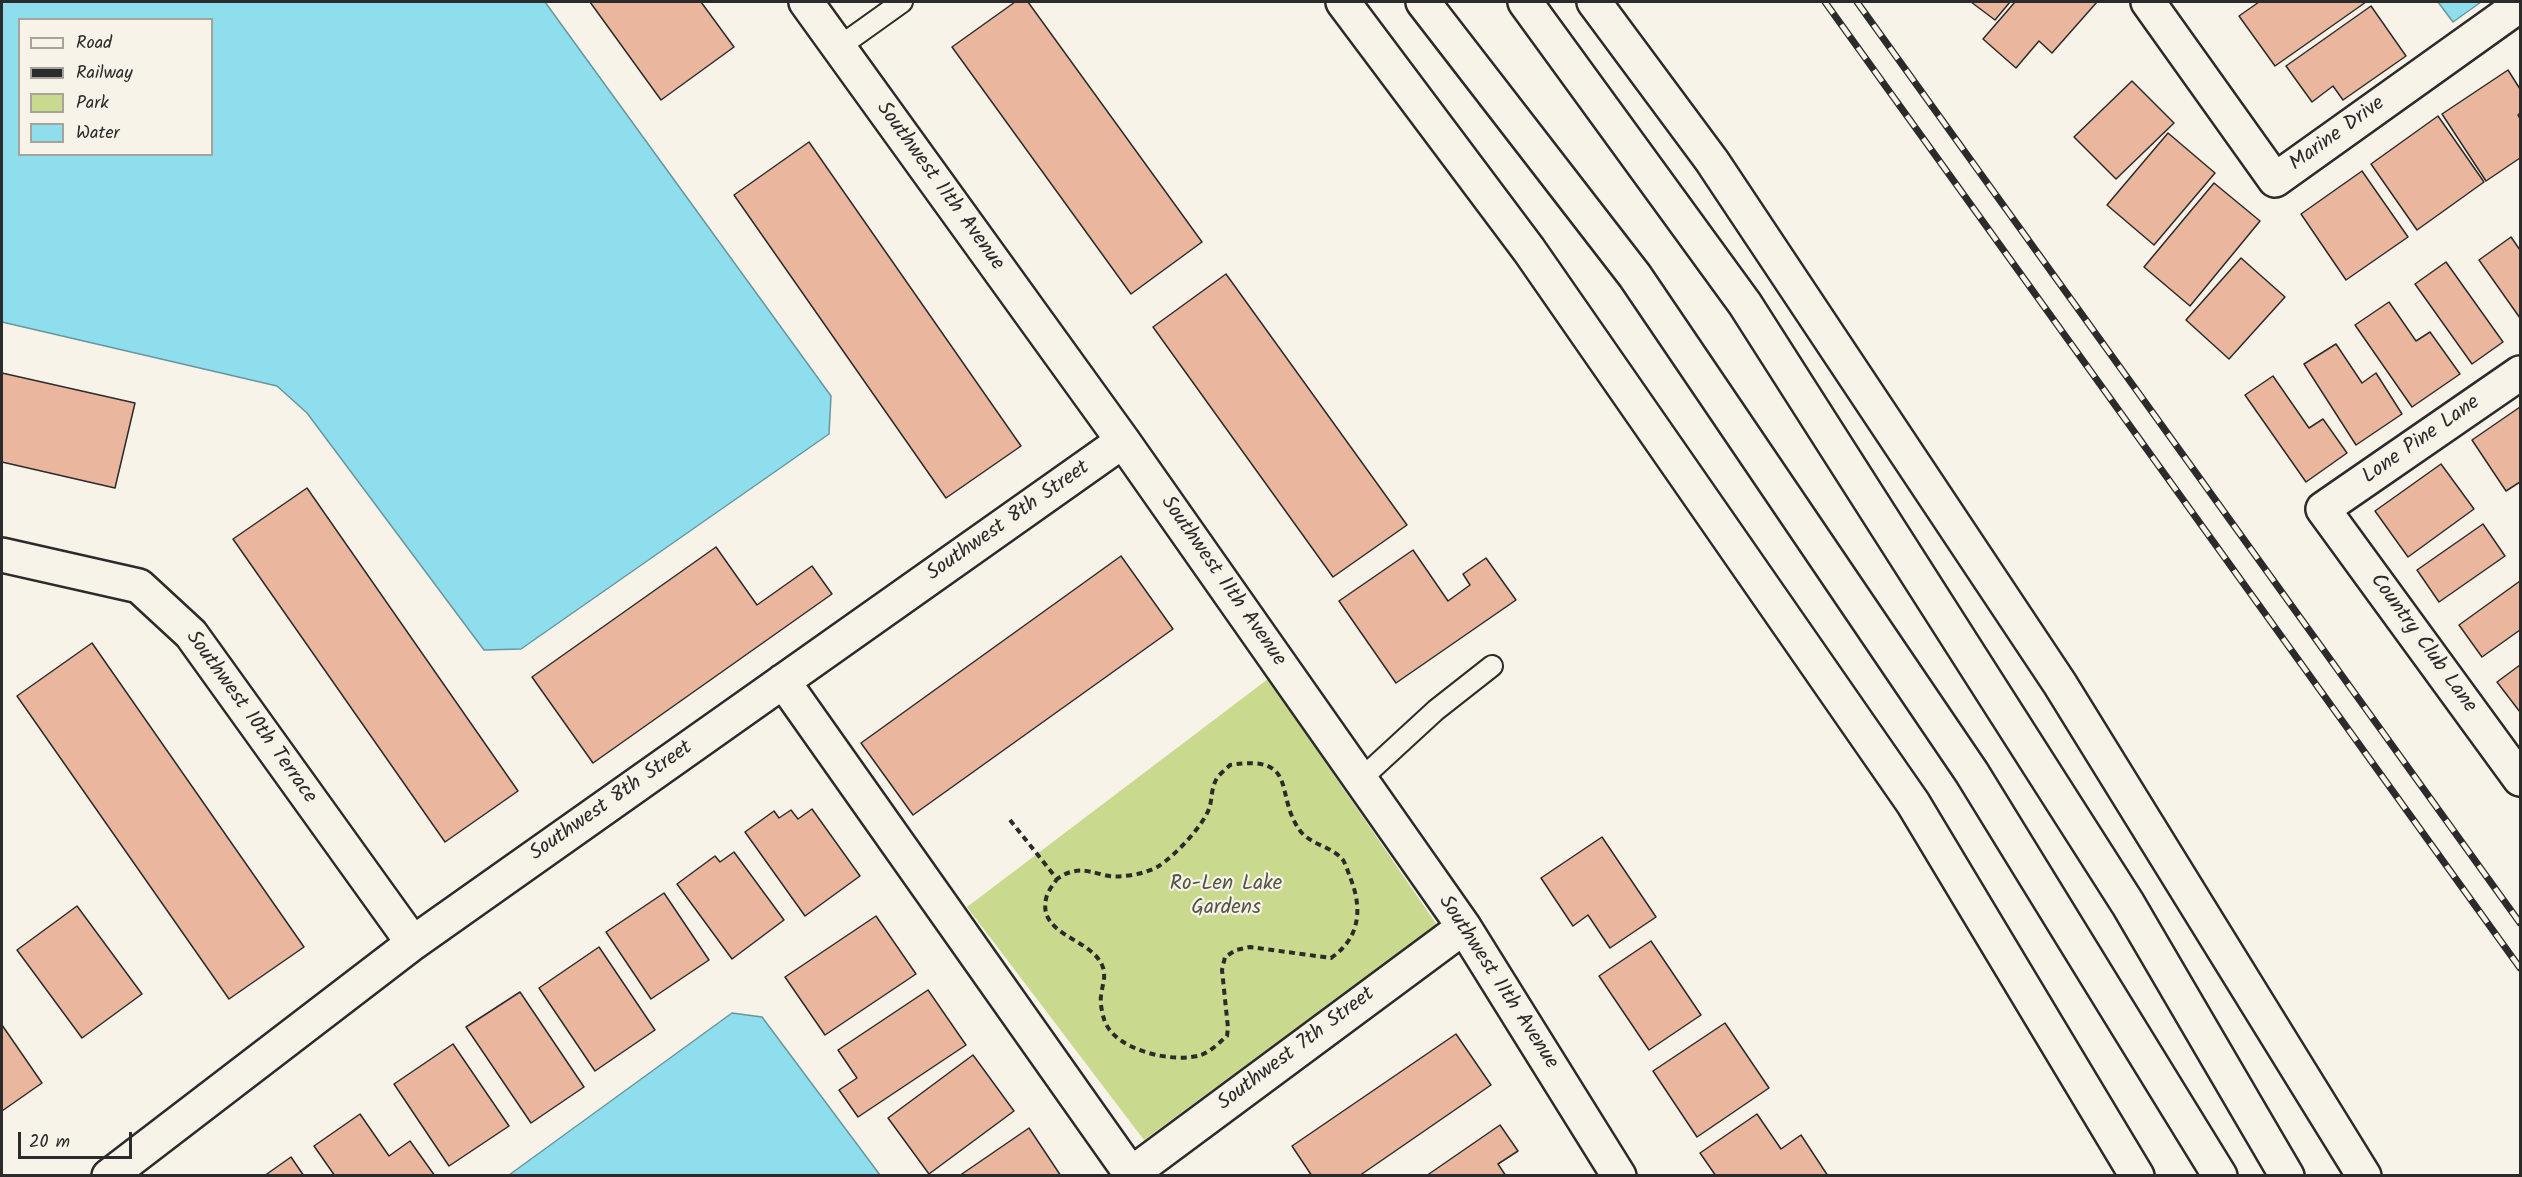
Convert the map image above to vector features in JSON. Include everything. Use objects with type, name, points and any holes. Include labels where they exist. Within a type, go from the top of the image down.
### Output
[{"type":"main road","name":"Southwest 11th Avenue","points":[[806,2],[1123,441],[1464,927],[1619,1176]]},
{"type":"main road","points":[[1342,2],[1529,250],[1913,803],[2137,1176]]},
{"type":"main road","points":[[1424,2],[1635,276],[1972,773],[2220,1176]]},
{"type":"main road","points":[[1525,2],[1744,304],[2128,904],[2287,1176]]},
{"type":"main road","points":[[1594,2],[1713,161],[2060,684],[2364,1176]]},
{"type":"main road","name":"Marine Drive","points":[[2148,2],[2275,180],[2520,4]]},
{"type":"main road","name":"Lone Pine Lane","points":[[2324,509],[2520,373]]},
{"type":"main road","name":"Southwest 8th Street","points":[[109,1176],[413,943],[1123,441]]},
{"type":"main road","name":"Country Club Lane","points":[[2324,509],[2520,779]]},
{"type":"main road","name":"Southwest 10th Terrace","points":[[2,555],[139,586],[191,634],[413,943]]},
{"type":"main road","name":"Southwest 7th Street","points":[[783,681],[1131,1174],[1464,927]]},
{"type":"lane","points":[[839,47],[902,2]]},
{"type":"lane","points":[[1360,779],[1436,710],[1492,666]]},
{"type":"path","points":[[1256,762],[1271,767],[1280,776],[1295,823],[1303,834],[1343,860],[1354,887],[1359,911],[1345,948],[1331,958],[1250,948],[1236,950],[1225,957],[1222,970],[1227,1036],[1202,1055],[1175,1058],[1144,1051],[1125,1043],[1112,1032],[1104,1021],[1101,996],[1104,984],[1103,967],[1100,961],[1096,955],[1051,924],[1046,913],[1046,898],[1057,879],[1074,870],[1093,871],[1105,876],[1120,876],[1157,867],[1183,845],[1195,830],[1209,810],[1215,781],[1230,765],[1256,762]]},
{"type":"path","points":[[1010,820],[1057,879]]},
{"type":"green space","name":"Ro-Len Lake Gardens","points":[[1268,679],[1437,925],[1144,1140],[967,907]]},
{"type":"water","points":[[2,2],[545,2],[831,396],[829,434],[521,649],[484,650],[307,413],[277,386],[2,322]]},
{"type":"water","points":[[2438,2],[2481,2],[2453,22]]},
{"type":"water","points":[[732,1013],[762,1017],[880,1175],[509,1175]]},
{"type":"building","points":[[590,2],[701,2],[734,47],[661,100]]},
{"type":"building","points":[[1015,2],[1028,2],[1202,242],[1131,294],[952,47]]},
{"type":"building","points":[[1971,2],[2010,2],[1995,20]]},
{"type":"building","points":[[2015,2],[2097,2],[2052,53],[2039,41],[2016,68],[1983,39]]},
{"type":"building","points":[[2259,2],[2366,2],[2275,66],[2239,16]]},
{"type":"building","points":[[2371,6],[2406,56],[2343,100],[2333,86],[2312,102],[2286,66]]},
{"type":"building","points":[[2508,70],[2520,89],[2520,113],[2518,115],[2520,119],[2520,158],[2486,181],[2442,114]]},
{"type":"building","points":[[2132,81],[2174,123],[2116,179],[2074,137]]},
{"type":"building","points":[[2438,116],[2484,182],[2417,230],[2371,164]]},
{"type":"building","points":[[2168,133],[2215,173],[2154,245],[2107,205]]},
{"type":"building","points":[[809,142],[1021,446],[946,498],[734,195]]},
{"type":"building","points":[[2362,171],[2408,237],[2346,280],[2301,214]]},
{"type":"building","points":[[2214,183],[2260,221],[2190,306],[2144,267]]},
{"type":"building","points":[[2511,237],[2520,250],[2520,318],[2479,260]]},
{"type":"building","points":[[2241,258],[2285,297],[2229,359],[2186,320]]},
{"type":"building","points":[[2446,262],[2503,342],[2472,364],[2415,284]]},
{"type":"building","points":[[1226,274],[1407,525],[1333,577],[1153,327]]},
{"type":"building","points":[[2389,302],[2416,341],[2430,332],[2460,374],[2412,407],[2355,325]]},
{"type":"building","points":[[2336,344],[2362,383],[2376,373],[2402,414],[2356,445],[2304,364]]},
{"type":"building","points":[[2,373],[135,403],[115,488],[2,462]]},
{"type":"building","points":[[2273,376],[2309,428],[2323,419],[2347,453],[2306,482],[2245,395]]},
{"type":"building","points":[[2520,407],[2520,482],[2506,491],[2472,440]]},
{"type":"building","points":[[2441,464],[2474,509],[2408,557],[2375,511]]},
{"type":"building","points":[[307,488],[518,791],[445,842],[233,539]]},
{"type":"building","points":[[2483,524],[2505,556],[2439,602],[2417,570]]},
{"type":"building","points":[[716,547],[757,605],[812,566],[832,594],[593,763],[532,677]]},
{"type":"building","points":[[1413,550],[1448,601],[1470,585],[1463,574],[1486,558],[1516,600],[1396,683],[1339,601]]},
{"type":"building","points":[[1121,556],[1173,629],[913,815],[861,743]]},
{"type":"building","points":[[2520,581],[2520,630],[2482,657],[2459,625]]},
{"type":"building","points":[[92,643],[304,947],[229,999],[17,696]]},
{"type":"building","points":[[2520,665],[2520,712],[2497,682]]},
{"type":"building","points":[[812,809],[860,876],[805,916],[745,832],[774,811],[779,818],[791,810],[798,819]]},
{"type":"building","points":[[1602,837],[1656,917],[1610,948],[1588,915],[1573,926],[1541,878]]},
{"type":"building","points":[[734,852],[784,920],[732,959],[677,884],[715,856],[720,862]]},
{"type":"building","points":[[664,893],[709,960],[651,999],[606,932]]},
{"type":"building","points":[[77,906],[142,994],[82,1038],[17,950]]},
{"type":"building","points":[[876,916],[916,974],[825,1035],[785,977]]},
{"type":"building","points":[[1651,941],[1701,1015],[1649,1050],[1599,976]]},
{"type":"building","points":[[599,947],[655,1030],[595,1071],[539,988]]},
{"type":"building","points":[[928,990],[966,1045],[858,1117],[839,1090],[857,1078],[838,1050]]},
{"type":"building","points":[[520,992],[584,1087],[531,1123],[466,1027]]},
{"type":"building","points":[[1725,1023],[1769,1088],[1697,1137],[1653,1071]]},
{"type":"building","points":[[2,1025],[42,1083],[2,1111]]},
{"type":"building","points":[[1456,1034],[1491,1085],[1359,1176],[1312,1176],[1292,1146]]},
{"type":"building","points":[[453,1044],[509,1126],[449,1166],[394,1084]]},
{"type":"building","points":[[973,1055],[1014,1111],[929,1174],[888,1118]]},
{"type":"building","points":[[360,1114],[389,1156],[410,1141],[435,1176],[335,1176],[314,1146]]},
{"type":"building","points":[[1757,1114],[1781,1149],[1801,1135],[1828,1176],[1716,1176],[1700,1153]]},
{"type":"building","points":[[1500,1125],[1518,1151],[1498,1164],[1506,1176],[1426,1176]]},
{"type":"building","points":[[1029,1128],[1061,1176],[959,1176]]},
{"type":"building","points":[[291,1157],[304,1176],[264,1176]]},
{"type":"railway","points":[[1825,2],[2520,968]]},
{"type":"railway","points":[[1857,2],[2520,923]]}]
